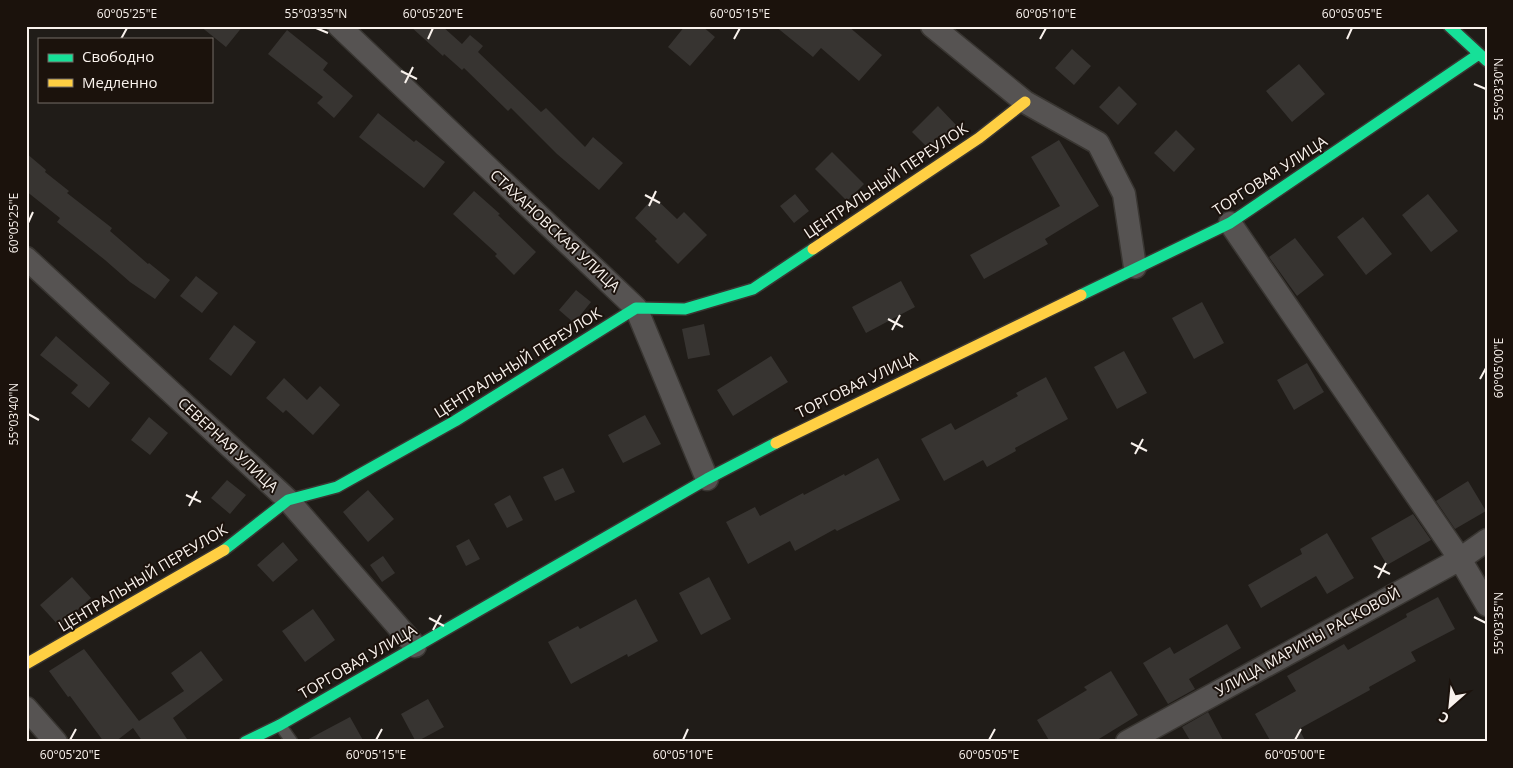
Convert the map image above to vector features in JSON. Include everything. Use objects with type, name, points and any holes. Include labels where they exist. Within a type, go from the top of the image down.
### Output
[{"type":"street","name":"СТАХАНОВСКАЯ УЛИЦА","points":[[339,26],[636,308],[707,479]]},
{"type":"street","points":[[932,26],[1025,102],[1098,143],[1124,194],[1135,267]]},
{"type":"street","points":[[1449,26],[1483,58]]},
{"type":"street","name":"ТОРГОВАЯ УЛИЦА","points":[[246,742],[280,725],[707,479],[794,433],[1135,267],[1230,223],[1483,58]]},
{"type":"street","name":"ЦЕНТРАЛЬНЫЙ ПЕРЕУЛОК","points":[[26,664],[229,547],[288,500],[336,487],[454,421],[636,308],[685,309],[753,288],[978,138],[1025,102]]},
{"type":"street","points":[[1230,223],[1460,559],[1487,605]]},
{"type":"street","name":"СЕВЕРНАЯ УЛИЦА","points":[[26,258],[288,500],[415,646]]},
{"type":"street","name":"УЛИЦА МАРИНЫ РАСКОВОЙ","points":[[1127,742],[1460,559],[1487,540]]},
{"type":"street","points":[[26,708],[56,742]]},
{"type":"lane","points":[[280,725],[292,742]]},
{"type":"building","points":[[200,26],[243,26],[226,47]]},
{"type":"building","points":[[410,26],[442,26],[462,44],[470,35],[483,46],[478,52],[541,112],[546,108],[585,147],[593,137],[623,163],[599,190],[557,154],[511,108],[508,111],[464,68],[462,70],[444,54],[443,56]]},
{"type":"building","points":[[685,26],[702,26],[715,37],[690,66],[668,47]]},
{"type":"building","points":[[775,26],[848,26],[882,55],[859,81],[821,48],[813,57]]},
{"type":"building","points":[[287,30],[328,63],[323,70],[353,96],[334,118],[317,103],[323,97],[268,54]]},
{"type":"building","points":[[1072,49],[1091,66],[1074,85],[1055,68]]},
{"type":"building","points":[[1299,64],[1325,94],[1292,122],[1266,91]]},
{"type":"building","points":[[1119,86],[1137,104],[1118,125],[1099,107]]},
{"type":"building","points":[[938,106],[957,126],[931,151],[912,132]]},
{"type":"building","points":[[378,113],[414,142],[416,140],[445,162],[424,188],[359,137]]},
{"type":"building","points":[[1176,130],[1195,149],[1174,172],[1154,153]]},
{"type":"building","points":[[1059,140],[1099,206],[1045,239],[1048,244],[984,279],[970,255],[1060,206],[1031,157]]},
{"type":"building","points":[[832,152],[864,184],[847,201],[815,169]]},
{"type":"building","points":[[26,153],[46,170],[45,172],[69,191],[67,193],[112,228],[110,231],[148,264],[170,280],[155,299],[130,282],[57,222],[60,218],[26,191]]},
{"type":"building","points":[[474,191],[500,214],[498,215],[536,252],[514,275],[495,256],[497,254],[453,214]]},
{"type":"building","points":[[795,194],[809,211],[794,223],[780,206]]},
{"type":"building","points":[[1428,194],[1458,231],[1431,252],[1402,215]]},
{"type":"building","points":[[654,197],[677,219],[684,212],[707,235],[678,264],[655,241],[657,239],[635,218]]},
{"type":"building","points":[[1363,217],[1392,254],[1366,275],[1337,237]]},
{"type":"building","points":[[1295,238],[1324,275],[1297,296],[1269,257]]},
{"type":"building","points":[[196,276],[218,293],[202,313],[180,296]]},
{"type":"building","points":[[901,281],[915,307],[866,333],[852,307]]},
{"type":"building","points":[[576,290],[591,302],[574,323],[559,310]]},
{"type":"building","points":[[1202,302],[1224,343],[1194,359],[1172,318]]},
{"type":"building","points":[[704,324],[710,355],[688,359],[682,329]]},
{"type":"building","points":[[234,325],[256,342],[231,376],[209,359]]},
{"type":"building","points":[[56,336],[110,383],[89,408],[71,393],[78,385],[40,355]]},
{"type":"building","points":[[1124,351],[1147,393],[1117,409],[1094,367]]},
{"type":"building","points":[[771,356],[788,382],[733,416],[717,390]]},
{"type":"building","points":[[1307,363],[1324,392],[1294,410],[1277,380]]},
{"type":"building","points":[[1046,377],[1068,419],[1015,448],[1016,451],[987,467],[983,460],[944,481],[921,439],[951,423],[955,430],[1018,396],[1016,393]]},
{"type":"building","points":[[284,378],[307,400],[320,386],[340,405],[313,435],[286,410],[283,413],[266,398]]},
{"type":"building","points":[[645,415],[661,444],[623,463],[608,435]]},
{"type":"building","points":[[149,417],[168,433],[150,455],[131,440]]},
{"type":"building","points":[[878,458],[900,500],[837,531],[835,529],[795,551],[790,541],[748,564],[726,522],[755,507],[760,516],[803,493],[804,495],[844,474],[845,476]]},
{"type":"building","points":[[563,468],[575,492],[555,501],[543,477]]},
{"type":"building","points":[[227,480],[246,495],[230,514],[211,498]]},
{"type":"building","points":[[1468,481],[1486,511],[1455,529],[1436,501]]},
{"type":"building","points":[[368,490],[394,519],[368,542],[343,512]]},
{"type":"building","points":[[510,495],[523,520],[507,528],[494,504]]},
{"type":"building","points":[[1413,514],[1431,540],[1387,565],[1371,538]]},
{"type":"building","points":[[1327,533],[1354,578],[1327,594],[1316,576],[1261,608],[1248,585],[1302,554],[1300,549]]},
{"type":"building","points":[[469,539],[480,559],[466,566],[456,546]]},
{"type":"building","points":[[283,542],[298,560],[273,582],[257,565]]},
{"type":"building","points":[[383,556],[395,573],[382,582],[370,565]]},
{"type":"building","points":[[72,577],[91,598],[59,626],[40,605]]},
{"type":"building","points":[[709,577],[731,619],[701,635],[679,593]]},
{"type":"building","points":[[1438,597],[1455,629],[1411,652],[1416,661],[1369,687],[1370,690],[1299,729],[1306,742],[1271,742],[1255,714],[1296,691],[1287,676],[1344,644],[1348,650],[1407,617],[1406,614]]},
{"type":"building","points":[[636,599],[658,641],[628,657],[627,654],[571,684],[548,642],[578,626],[580,629]]},
{"type":"building","points":[[313,609],[335,640],[305,662],[282,631]]},
{"type":"building","points":[[1227,624],[1241,648],[1189,679],[1195,689],[1168,704],[1143,663],[1170,647],[1174,654]]},
{"type":"building","points":[[84,649],[139,721],[184,691],[171,673],[201,651],[223,680],[173,718],[189,742],[143,742],[133,728],[115,742],[104,742],[49,671]]},
{"type":"building","points":[[1111,671],[1138,715],[1094,742],[1050,742],[1037,720],[1087,690],[1084,687]]},
{"type":"building","points":[[428,699],[444,727],[416,742],[401,714]]},
{"type":"building","points":[[1208,712],[1224,742],[1191,742],[1182,727]]},
{"type":"building","points":[[350,717],[364,742],[303,742]]},
{"type":"traffic: fast","points":[[1449,26],[1487,61]]},
{"type":"traffic: fast","points":[[1081,295],[1230,223],[1479,54]]},
{"type":"traffic: fast","points":[[224,550],[288,500],[337,487],[455,421],[636,308],[685,309],[753,289],[813,249]]},
{"type":"traffic: fast","points":[[245,742],[280,725],[707,479],[776,443]]},
{"type":"traffic: slow","points":[[813,249],[979,138],[1025,102]]},
{"type":"traffic: slow","points":[[776,443],[1081,295]]},
{"type":"traffic: slow","points":[[26,664],[224,550]]}]
